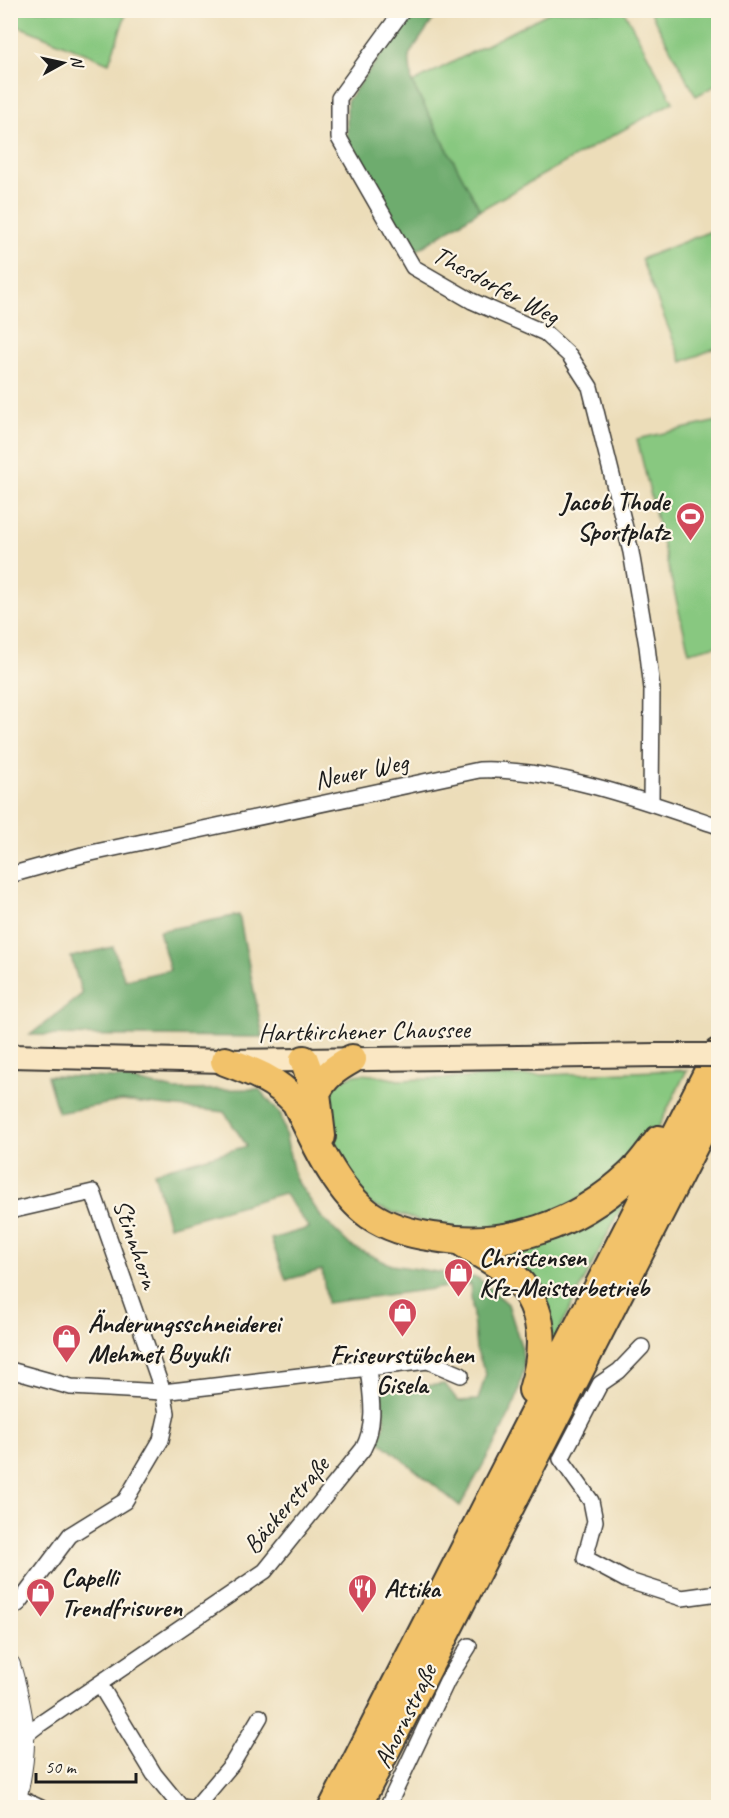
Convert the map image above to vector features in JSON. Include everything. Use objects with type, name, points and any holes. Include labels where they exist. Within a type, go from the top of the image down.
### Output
[{"type":"highway","points":[[356,1808],[706,1099],[718,1054]]},
{"type":"highway","points":[[306,1097],[335,1068],[352,1059]]},
{"type":"highway","points":[[304,1060],[297,1078],[306,1097],[324,1156],[343,1190],[370,1215],[402,1230],[462,1242],[528,1235],[559,1224],[595,1203],[630,1174],[706,1099]]},
{"type":"highway","points":[[225,1061],[306,1097]]},
{"type":"highway","points":[[333,1808],[512,1455],[706,1099]]},
{"type":"highway","points":[[462,1242],[503,1268],[521,1285],[533,1305],[540,1326],[542,1354],[538,1373],[512,1455]]},
{"type":"main road","name":"Hartkirchener Chaussee","points":[[10,1056],[225,1061],[718,1054]]},
{"type":"street","name":"Thesdorfer Weg","points":[[403,10],[339,98],[339,138],[413,267],[472,300],[545,333],[570,356],[590,387],[631,552],[647,646],[652,699],[651,803]]},
{"type":"street","name":"Neuer Weg","points":[[10,875],[41,865],[479,770],[522,770],[651,803],[718,826]]},
{"type":"street","name":"Stinnhorn","points":[[10,1211],[93,1192],[163,1392]]},
{"type":"street","points":[[642,1347],[619,1371],[600,1384],[561,1459],[591,1501],[595,1521],[585,1558],[626,1580],[682,1598],[718,1593]]},
{"type":"street","points":[[10,1370],[71,1387],[163,1392],[428,1361],[461,1375]]},
{"type":"street","name":"Bäckerstraße","points":[[18,1741],[265,1571],[363,1449],[370,1436],[373,1423],[368,1368]]},
{"type":"street","points":[[10,1610],[19,1603],[70,1535],[125,1501],[161,1440],[167,1413],[163,1392]]},
{"type":"street","name":"Ahornstraße","points":[[387,1808],[447,1681],[469,1646]]},
{"type":"street","points":[[10,1665],[18,1741],[25,1761],[16,1802],[41,1808]]},
{"type":"street","points":[[100,1685],[154,1774],[181,1807],[189,1808]]},
{"type":"street","points":[[195,1808],[232,1764],[260,1717]]},
{"type":"green space","points":[[10,11],[127,11],[109,63],[11,23]]},
{"type":"green space","points":[[413,11],[439,11],[409,55],[412,83],[480,210],[413,253],[347,138],[347,101]]},
{"type":"green space","points":[[552,11],[624,11],[673,102],[480,210],[412,83]]},
{"type":"green space","points":[[650,11],[718,11],[718,84],[696,96]]},
{"type":"green space","points":[[711,231],[718,251],[718,347],[682,362],[641,259]]},
{"type":"green space","name":"Jacob Thode Sportplatz","points":[[718,421],[718,645],[689,652],[637,439]]},
{"type":"green space","points":[[239,915],[263,1037],[30,1035],[82,994],[71,957],[113,947],[125,980],[170,970],[159,931]]},
{"type":"green space","points":[[687,1070],[659,1126],[628,1167],[543,1222],[450,1231],[371,1205],[337,1162],[328,1118],[329,1088],[348,1077],[362,1074],[399,1080]]},
{"type":"green space","points":[[47,1076],[122,1078],[175,1090],[259,1089],[281,1115],[295,1178],[322,1218],[351,1246],[391,1265],[478,1278],[508,1304],[522,1349],[524,1369],[516,1400],[460,1506],[378,1440],[385,1425],[381,1390],[445,1384],[458,1401],[478,1400],[486,1374],[476,1349],[470,1284],[327,1303],[322,1270],[286,1280],[271,1239],[309,1228],[284,1193],[169,1226],[154,1172],[247,1146],[224,1112],[122,1101],[58,1113]]},
{"type":"green space","points":[[630,1190],[553,1342],[488,1245]]},
{"type":"place","name":"Jacob Thode Sportplatz","points":[[690,542]]},
{"type":"place","name":"Christensen Kfz-Meisterbetrieb","points":[[458,1298]]},
{"type":"place","name":"Friseurstübchen Gisela","points":[[402,1338]]},
{"type":"place","name":"Änderungsschneiderei Mehmet Buyukli","points":[[67,1364]]},
{"type":"place","name":"Attika","points":[[363,1614]]},
{"type":"place","name":"Capelli Trendfrisuren","points":[[40,1618]]}]
